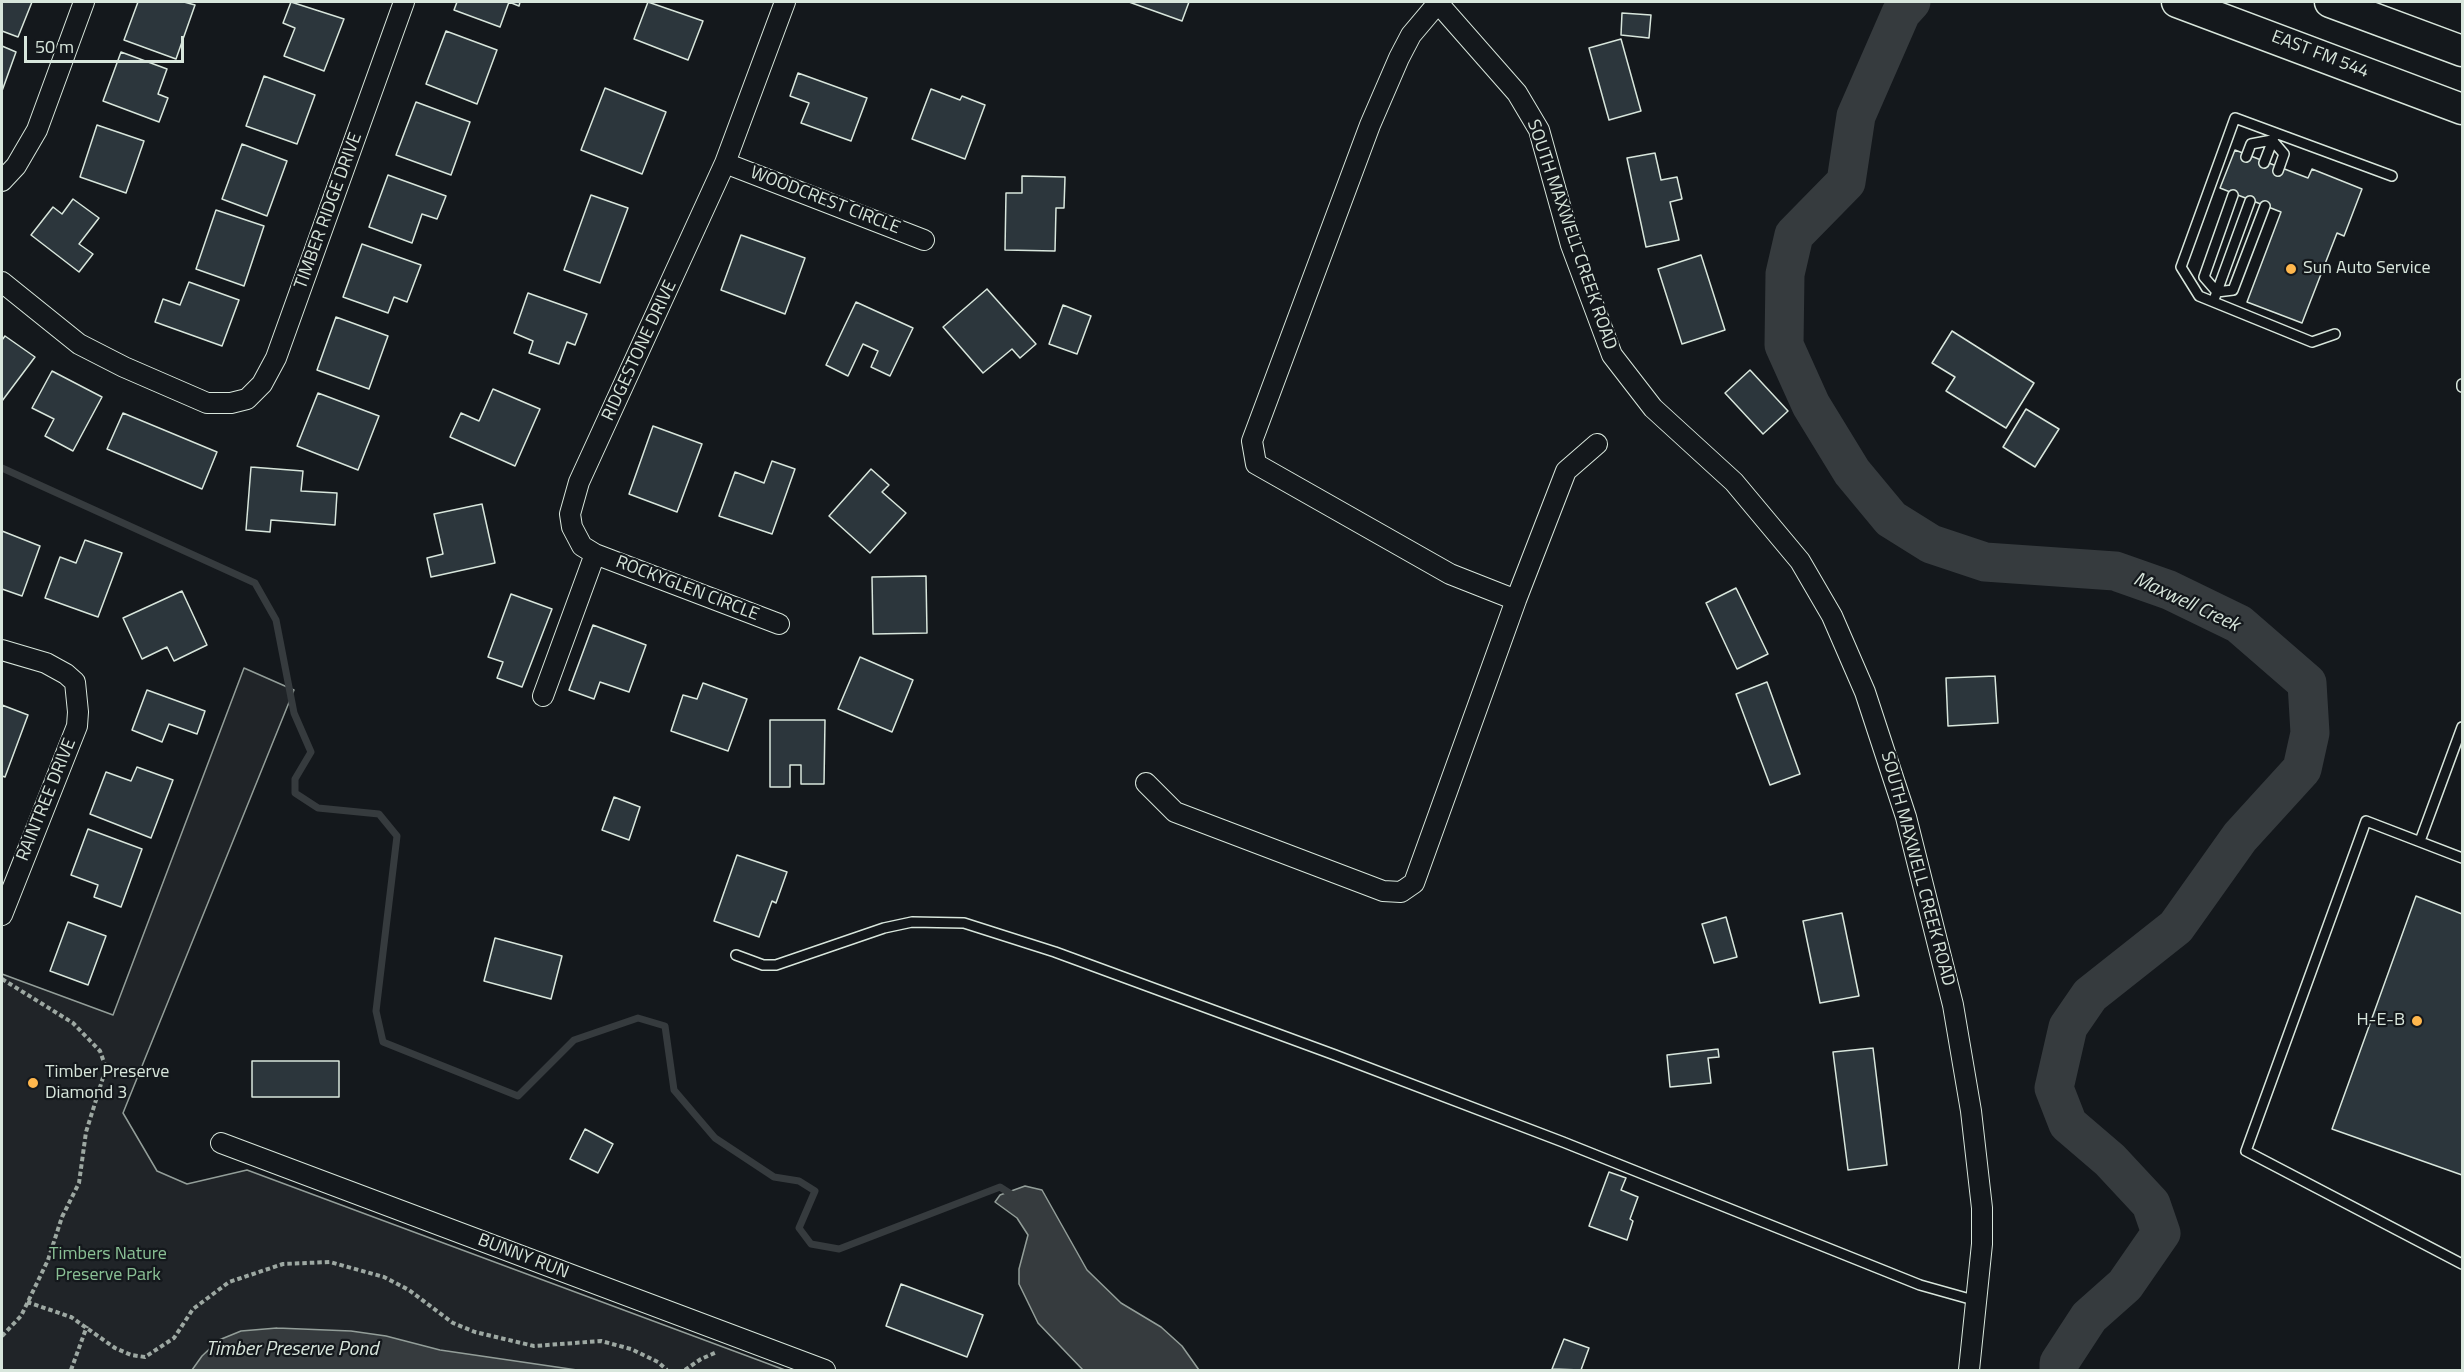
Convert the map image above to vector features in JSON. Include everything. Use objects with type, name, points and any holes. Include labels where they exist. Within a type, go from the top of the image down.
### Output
[{"type":"main road","name":"EAST FM 544","points":[[2177,2],[2463,109]]},
{"type":"main road","points":[[2330,2],[2463,51]]},
{"type":"street","points":[[2,181],[16,166],[37,130],[84,2]]},
{"type":"street","name":"TIMBER RIDGE DRIVE","points":[[2,282],[79,344],[178,392],[207,403],[231,403],[247,399],[262,384],[276,358],[404,2]]},
{"type":"street","name":"RIDGESTONE DRIVE","points":[[595,554],[582,546],[572,527],[570,514],[579,482],[725,163],[786,2]]},
{"type":"street","points":[[1437,2],[1411,35],[1382,96],[1252,441],[1256,464],[1450,574],[1515,600]]},
{"type":"street","name":"SOUTH MAXWELL CREEK ROAD","points":[[1437,2],[1517,93],[1539,130],[1571,245],[1612,355],[1653,408],[1734,482],[1800,561],[1832,616],[1865,692],[1906,818],[1953,1005],[1971,1111],[1982,1208],[1982,1244],[1969,1371]]},
{"type":"street","name":"WOODCREST CIRCLE","points":[[725,163],[924,240]]},
{"type":"street","points":[[1146,783],[1175,812],[1383,891],[1401,892],[1414,883],[1515,600],[1566,471],[1597,444]]},
{"type":"street","points":[[543,696],[595,554]]},
{"type":"street","name":"ROCKYGLEN CIRCLE","points":[[595,554],[779,624]]},
{"type":"street","name":"RAINTREE DRIVE","points":[[2,650],[46,663],[75,682],[76,726],[2,915]]},
{"type":"street","name":"BUNNY RUN","points":[[221,1143],[825,1371]]},
{"type":"lane","points":[[2335,334],[2312,342],[2199,296],[2181,267],[2235,118],[2274,137],[2392,176]]},
{"type":"lane","points":[[2246,157],[2251,144],[2274,137]]},
{"type":"lane","points":[[2264,163],[2274,137]]},
{"type":"lane","points":[[2274,137],[2284,154],[2278,171]]},
{"type":"lane","points":[[2217,292],[2204,278],[2233,195]]},
{"type":"lane","points":[[2213,302],[2250,201]]},
{"type":"lane","points":[[2217,292],[2233,290],[2265,206]]},
{"type":"lane","points":[[2420,841],[2463,727]]},
{"type":"lane","points":[[2463,858],[2366,821],[2246,1151],[2463,1264]]},
{"type":"lane","points":[[736,955],[763,965],[776,965],[884,928],[912,922],[964,922],[1055,952],[1335,1055],[1563,1142],[1920,1285],[1977,1301]]},
{"type":"path","points":[[2,979],[73,1023],[100,1051],[106,1068],[86,1132],[79,1183],[62,1217],[48,1260],[21,1316],[2,1336]]},
{"type":"path","points":[[27,1302],[50,1308],[87,1326],[115,1348],[131,1355],[145,1357],[174,1338],[194,1309],[228,1282],[283,1264],[330,1262],[384,1277],[409,1290],[453,1323],[475,1332],[534,1346],[601,1341],[631,1349],[658,1362],[667,1371]]},
{"type":"path","points":[[71,1371],[87,1326]]},
{"type":"green space","name":"Timbers Nature Preserve Park","points":[[244,668],[294,690],[123,1113],[157,1171],[187,1184],[247,1170],[785,1370],[2,1370],[2,974],[113,1015]]},
{"type":"water","points":[[1025,1186],[1042,1190],[1087,1270],[1121,1303],[1161,1327],[1182,1346],[1199,1370],[1083,1370],[1038,1323],[1019,1284],[1019,1269],[1028,1235],[1017,1218],[995,1202],[1000,1195]]},
{"type":"water","name":"Timber Preserve Pond","points":[[277,1328],[351,1331],[386,1336],[440,1350],[577,1370],[192,1370],[202,1356],[219,1340],[241,1331]]},
{"type":"building","points":[[2,2],[32,2],[18,37],[2,31]]},
{"type":"building","points":[[138,2],[184,2],[195,5],[176,59],[124,40]]},
{"type":"building","points":[[291,2],[344,19],[324,71],[284,56],[295,28],[283,23]]},
{"type":"building","points":[[457,2],[509,2],[500,27],[454,10]]},
{"type":"building","points":[[648,2],[703,21],[688,60],[634,39]]},
{"type":"building","points":[[1129,2],[1189,2],[1182,21]]},
{"type":"building","points":[[1622,13],[1651,15],[1649,38],[1621,35]]},
{"type":"building","points":[[446,31],[497,50],[477,104],[426,84]]},
{"type":"building","points":[[1621,39],[1641,111],[1609,120],[1589,48]]},
{"type":"building","points":[[2,46],[16,52],[2,91]]},
{"type":"building","points":[[121,52],[167,69],[158,94],[168,98],[159,122],[103,101]]},
{"type":"building","points":[[798,73],[867,98],[851,141],[801,123],[809,103],[790,96]]},
{"type":"building","points":[[264,76],[315,95],[297,144],[246,126]]},
{"type":"building","points":[[605,88],[666,112],[642,174],[581,150]]},
{"type":"building","points":[[931,89],[960,100],[962,96],[985,105],[965,159],[912,139]]},
{"type":"building","points":[[416,102],[470,122],[451,175],[396,155]]},
{"type":"building","points":[[97,125],[144,141],[126,193],[80,177]]},
{"type":"building","points":[[242,144],[287,161],[267,216],[222,199]]},
{"type":"building","name":"Sun Auto Service","points":[[2235,150],[2308,178],[2312,169],[2362,189],[2344,236],[2337,233],[2302,323],[2247,302],[2281,212],[2220,188]]},
{"type":"building","points":[[1655,153],[1661,180],[1677,177],[1682,199],[1670,202],[1679,240],[1646,247],[1627,158]]},
{"type":"building","points":[[388,175],[446,196],[437,219],[422,214],[412,243],[369,227]]},
{"type":"building","points":[[1022,176],[1065,177],[1064,208],[1056,208],[1055,251],[1005,250],[1006,193],[1022,193]]},
{"type":"building","points":[[591,195],[628,208],[600,283],[564,270]]},
{"type":"building","points":[[73,199],[99,218],[79,244],[93,254],[79,272],[31,235],[53,207],[62,214]]},
{"type":"building","points":[[216,210],[264,226],[244,286],[196,269]]},
{"type":"building","points":[[741,235],[805,258],[785,314],[721,290]]},
{"type":"building","points":[[362,244],[421,265],[407,302],[394,297],[388,313],[343,297]]},
{"type":"building","points":[[1701,255],[1725,330],[1682,344],[1658,269]]},
{"type":"building","points":[[189,282],[239,300],[222,346],[155,322],[163,299],[180,305]]},
{"type":"building","points":[[987,289],[1036,344],[1020,358],[1012,349],[983,373],[943,327]]},
{"type":"building","points":[[528,293],[587,314],[575,345],[567,342],[559,364],[529,353],[533,341],[514,333]]},
{"type":"building","points":[[856,302],[913,328],[890,376],[871,367],[878,351],[863,344],[848,376],[826,365]]},
{"type":"building","points":[[1063,305],[1091,316],[1077,354],[1049,344]]},
{"type":"building","points":[[336,317],[388,336],[369,389],[317,370]]},
{"type":"building","points":[[1952,331],[2034,383],[2006,428],[1946,391],[1955,377],[1932,363]]},
{"type":"building","points":[[5,336],[35,357],[2,401],[2,340]]},
{"type":"building","points":[[1750,370],[1788,411],[1763,434],[1725,393]]},
{"type":"building","points":[[52,371],[102,397],[73,451],[45,436],[54,419],[32,408]]},
{"type":"building","points":[[493,389],[540,409],[515,466],[450,437],[461,413],[479,421]]},
{"type":"building","points":[[318,393],[379,416],[358,470],[297,446]]},
{"type":"building","points":[[2026,409],[2059,429],[2035,467],[2003,447]]},
{"type":"building","points":[[123,413],[217,452],[202,489],[107,449]]},
{"type":"building","points":[[653,426],[702,444],[677,512],[629,494]]},
{"type":"building","points":[[772,461],[795,469],[772,534],[719,516],[735,472],[764,483]]},
{"type":"building","points":[[251,467],[303,471],[301,491],[337,493],[335,525],[271,520],[270,532],[246,530]]},
{"type":"building","points":[[871,469],[889,485],[882,492],[906,513],[870,553],[829,516]]},
{"type":"building","points":[[482,504],[495,563],[431,577],[427,558],[443,554],[434,514]]},
{"type":"building","points":[[2,531],[40,546],[22,596],[2,589]]},
{"type":"building","points":[[85,540],[122,553],[98,617],[45,598],[60,557],[76,563]]},
{"type":"building","points":[[926,576],[927,633],[873,634],[872,577]]},
{"type":"building","points":[[1736,588],[1768,654],[1737,669],[1706,603]]},
{"type":"building","points":[[182,591],[207,645],[174,661],[167,647],[142,659],[123,618]]},
{"type":"building","points":[[511,594],[552,609],[522,687],[497,678],[503,662],[488,657]]},
{"type":"building","points":[[593,625],[646,645],[629,692],[600,682],[594,699],[569,690]]},
{"type":"building","points":[[860,657],[913,680],[892,732],[838,709]]},
{"type":"building","points":[[1995,676],[1998,723],[1948,726],[1946,678]]},
{"type":"building","points":[[1767,682],[1800,774],[1770,785],[1736,694]]},
{"type":"building","points":[[703,683],[747,699],[728,751],[671,731],[683,695],[697,699]]},
{"type":"building","points":[[147,690],[205,711],[197,734],[169,724],[162,742],[132,730]]},
{"type":"building","points":[[2,705],[28,715],[5,777],[2,776]]},
{"type":"building","points":[[770,720],[825,720],[824,784],[801,784],[801,765],[790,765],[790,787],[770,787]]},
{"type":"building","points":[[137,767],[173,780],[151,838],[90,814],[106,772],[131,781]]},
{"type":"building","points":[[614,797],[640,807],[629,840],[602,830]]},
{"type":"building","points":[[88,829],[142,849],[121,907],[94,897],[98,885],[71,875]]},
{"type":"building","points":[[737,855],[787,872],[776,903],[772,901],[759,937],[714,921]]},
{"type":"building","name":"H-E-B","points":[[2416,896],[2462,914],[2462,1175],[2332,1129]]},
{"type":"building","points":[[1842,913],[1859,996],[1820,1003],[1803,921]]},
{"type":"building","points":[[1726,917],[1737,957],[1714,963],[1702,924]]},
{"type":"building","points":[[68,922],[106,936],[88,985],[50,971]]},
{"type":"building","points":[[495,938],[562,956],[551,999],[484,981]]},
{"type":"building","points":[[1873,1048],[1887,1165],[1848,1170],[1833,1052]]},
{"type":"building","points":[[1718,1049],[1719,1057],[1708,1058],[1711,1083],[1670,1087],[1667,1055]]},
{"type":"building","points":[[252,1061],[339,1061],[339,1097],[252,1097]]},
{"type":"building","points":[[585,1129],[613,1144],[598,1173],[570,1159]]},
{"type":"building","points":[[1609,1172],[1626,1178],[1621,1190],[1638,1197],[1630,1219],[1633,1221],[1627,1240],[1589,1226]]},
{"type":"building","points":[[901,1284],[983,1315],[967,1357],[886,1326]]},
{"type":"building","points":[[1564,1339],[1589,1348],[1581,1370],[1552,1369]]},
{"type":"waterway","name":"Maxwell Creek","points":[[1911,2],[1901,13],[1856,116],[1846,182],[1794,235],[1785,274],[1784,345],[1811,405],[1852,472],[1891,519],[1931,544],[1985,562],[2115,571],[2169,590],[2239,624],[2307,683],[2310,733],[2302,769],[2240,837],[2176,927],[2090,995],[2068,1027],[2054,1088],[2068,1124],[2110,1160],[2151,1204],[2161,1233],[2125,1285],[2089,1317],[2059,1363],[2059,1370]]},
{"type":"waterway","points":[[2,468],[255,583],[276,620],[294,713],[311,752],[295,779],[295,793],[318,808],[379,814],[397,836],[376,1011],[383,1042],[518,1096],[574,1040],[638,1018],[665,1026],[674,1090],[715,1138],[774,1177],[799,1181],[815,1191],[799,1228],[811,1244],[839,1249],[1000,1187],[1014,1196]]},
{"type":"place","name":"Sun Auto Service","points":[[2291,269]]},
{"type":"place","name":"H-E-B","points":[[2417,1021]]},
{"type":"place","name":"Timber Preserve Diamond 3","points":[[33,1083]]}]
